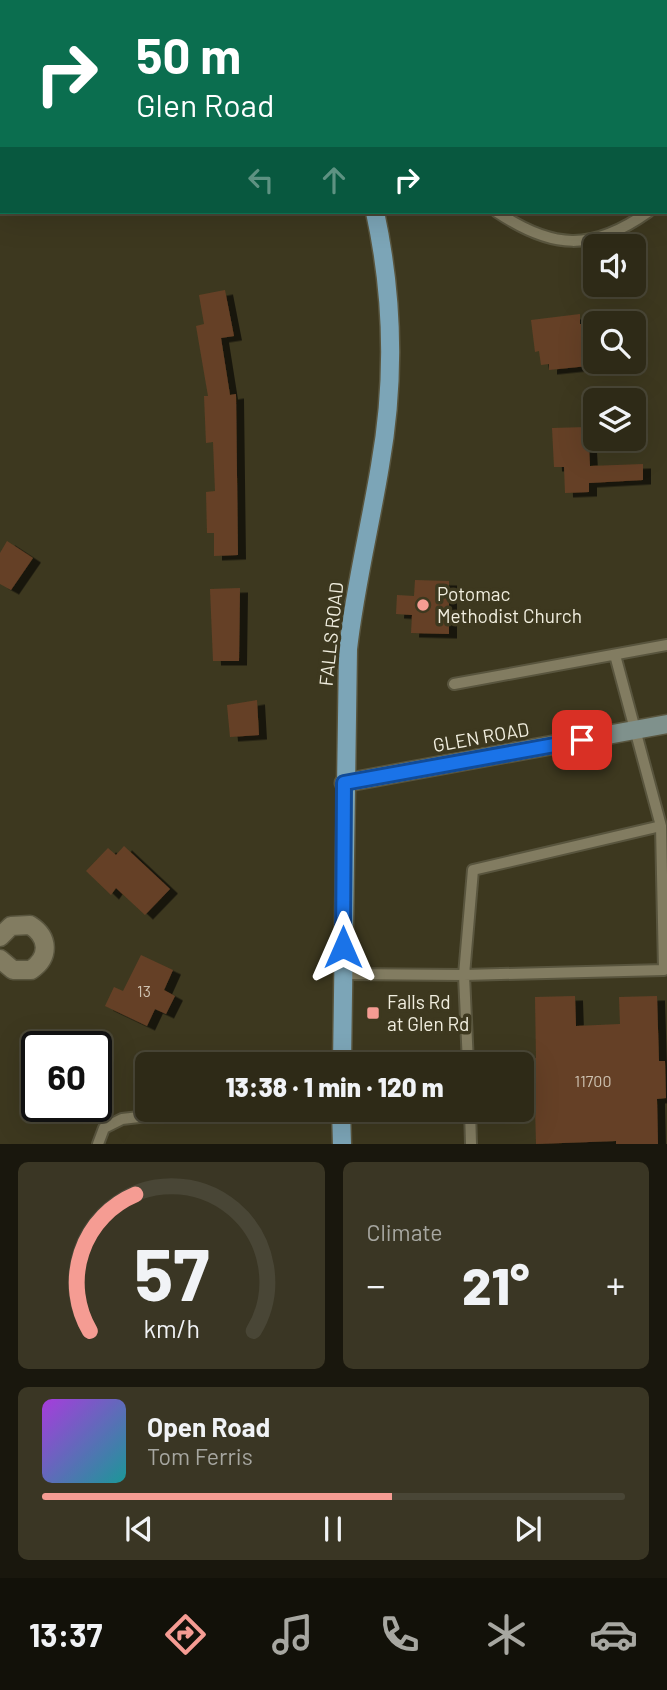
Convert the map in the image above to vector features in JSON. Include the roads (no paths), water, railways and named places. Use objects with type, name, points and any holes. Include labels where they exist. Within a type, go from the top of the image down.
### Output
[{"type":"main road","name":"FALLS ROAD","points":[[342,1052],[348,649],[355,592],[380,465],[388,407],[388,309],[375,214]]},
{"type":"main road","name":"GLEN ROAD","points":[[344,783],[667,724]]},
{"type":"main road","points":[[341,1122],[342,1144]]},
{"type":"street","points":[[0,937],[11,926],[30,925],[43,938],[45,947],[44,957],[31,970],[13,970],[0,959]]},
{"type":"lane","points":[[500,214],[522,229],[554,242],[592,240],[632,223],[645,214]]},
{"type":"lane","points":[[454,684],[667,645]]},
{"type":"lane","points":[[343,974],[464,975],[664,971],[661,826],[615,655]]},
{"type":"lane","points":[[467,1052],[464,975],[472,870],[661,826]]},
{"type":"lane","points":[[98,1144],[104,1128],[122,1118],[135,1117]]},
{"type":"lane","points":[[470,1122],[471,1144]]},
{"type":"place","name":"Potomac Methodist Church","points":[[423,605]]},
{"type":"place","name":"Falls Rd at Glen Rd","points":[[373,1013]]}]
